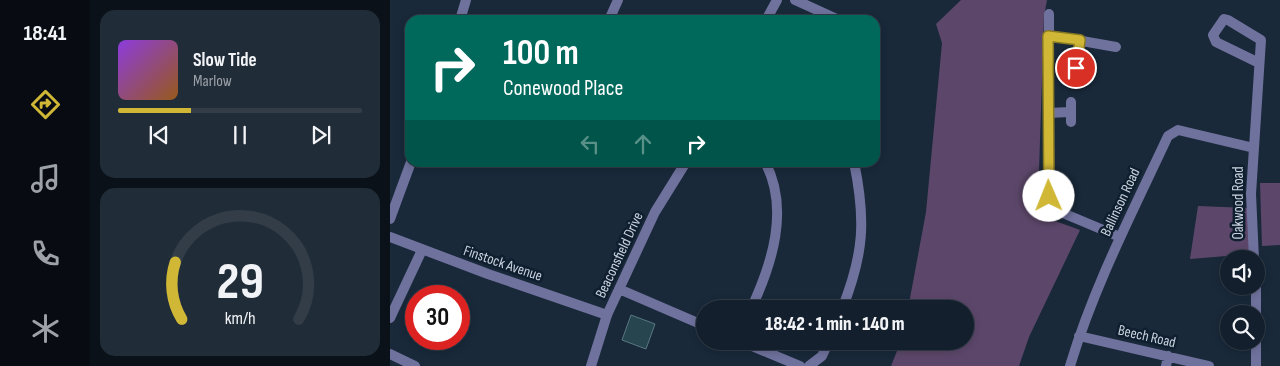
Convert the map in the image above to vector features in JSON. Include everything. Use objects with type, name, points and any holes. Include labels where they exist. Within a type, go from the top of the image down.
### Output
[{"type":"street","points":[[462,15],[466,0]]},
{"type":"street","points":[[611,15],[618,0]]},
{"type":"street","points":[[769,15],[777,0]]},
{"type":"street","points":[[795,0],[828,15]]},
{"type":"street","points":[[1049,14],[1048,113],[1051,201],[1058,211],[1120,237]]},
{"type":"street","name":"Oakwood Road","points":[[1254,250],[1251,194],[1261,40],[1228,20],[1224,19],[1219,22],[1213,35],[1216,42],[1259,63]]},
{"type":"street","points":[[1048,36],[1116,47]]},
{"type":"street","points":[[1076,68],[1080,40]]},
{"type":"street","points":[[1048,113],[1071,112]]},
{"type":"street","name":"Ballinson Road","points":[[1070,366],[1079,336],[1120,237],[1171,133],[1178,130],[1254,148]]},
{"type":"street","points":[[390,219],[410,167]]},
{"type":"street","name":"Beaconsfield Drive","points":[[591,366],[619,289],[655,212],[683,167]]},
{"type":"street","points":[[755,300],[769,266],[776,229],[775,187],[768,167]]},
{"type":"street","points":[[846,300],[855,277],[862,231],[861,199],[855,167]]},
{"type":"street","name":"Finstock Avenue","points":[[390,236],[422,250],[608,315]]},
{"type":"street","points":[[390,318],[422,250]]},
{"type":"street","points":[[619,289],[696,322]]},
{"type":"street","points":[[1256,295],[1256,366]]},
{"type":"street","name":"Beech Road","points":[[1079,336],[1167,361],[1209,366]]},
{"type":"street","points":[[762,350],[800,366]]},
{"type":"street","points":[[809,366],[822,356],[825,350]]},
{"type":"street","points":[[390,354],[415,366]]},
{"type":"shaded area","points":[[961,0],[1047,0],[1044,16],[1038,202],[1047,218],[1080,230],[1029,337],[1019,366],[891,366],[897,350],[974,350],[974,300],[910,300],[926,212],[942,43],[936,24]]},
{"type":"shaded area","points":[[1260,183],[1280,183],[1280,245],[1262,246]]},
{"type":"shaded area","points":[[1198,206],[1248,208],[1250,250],[1220,250],[1220,256],[1190,259]]},
{"type":"building","points":[[631,315],[655,324],[646,349],[622,340]]},
{"type":"route","points":[[1049,196],[1048,36],[1080,40],[1076,68]]}]
